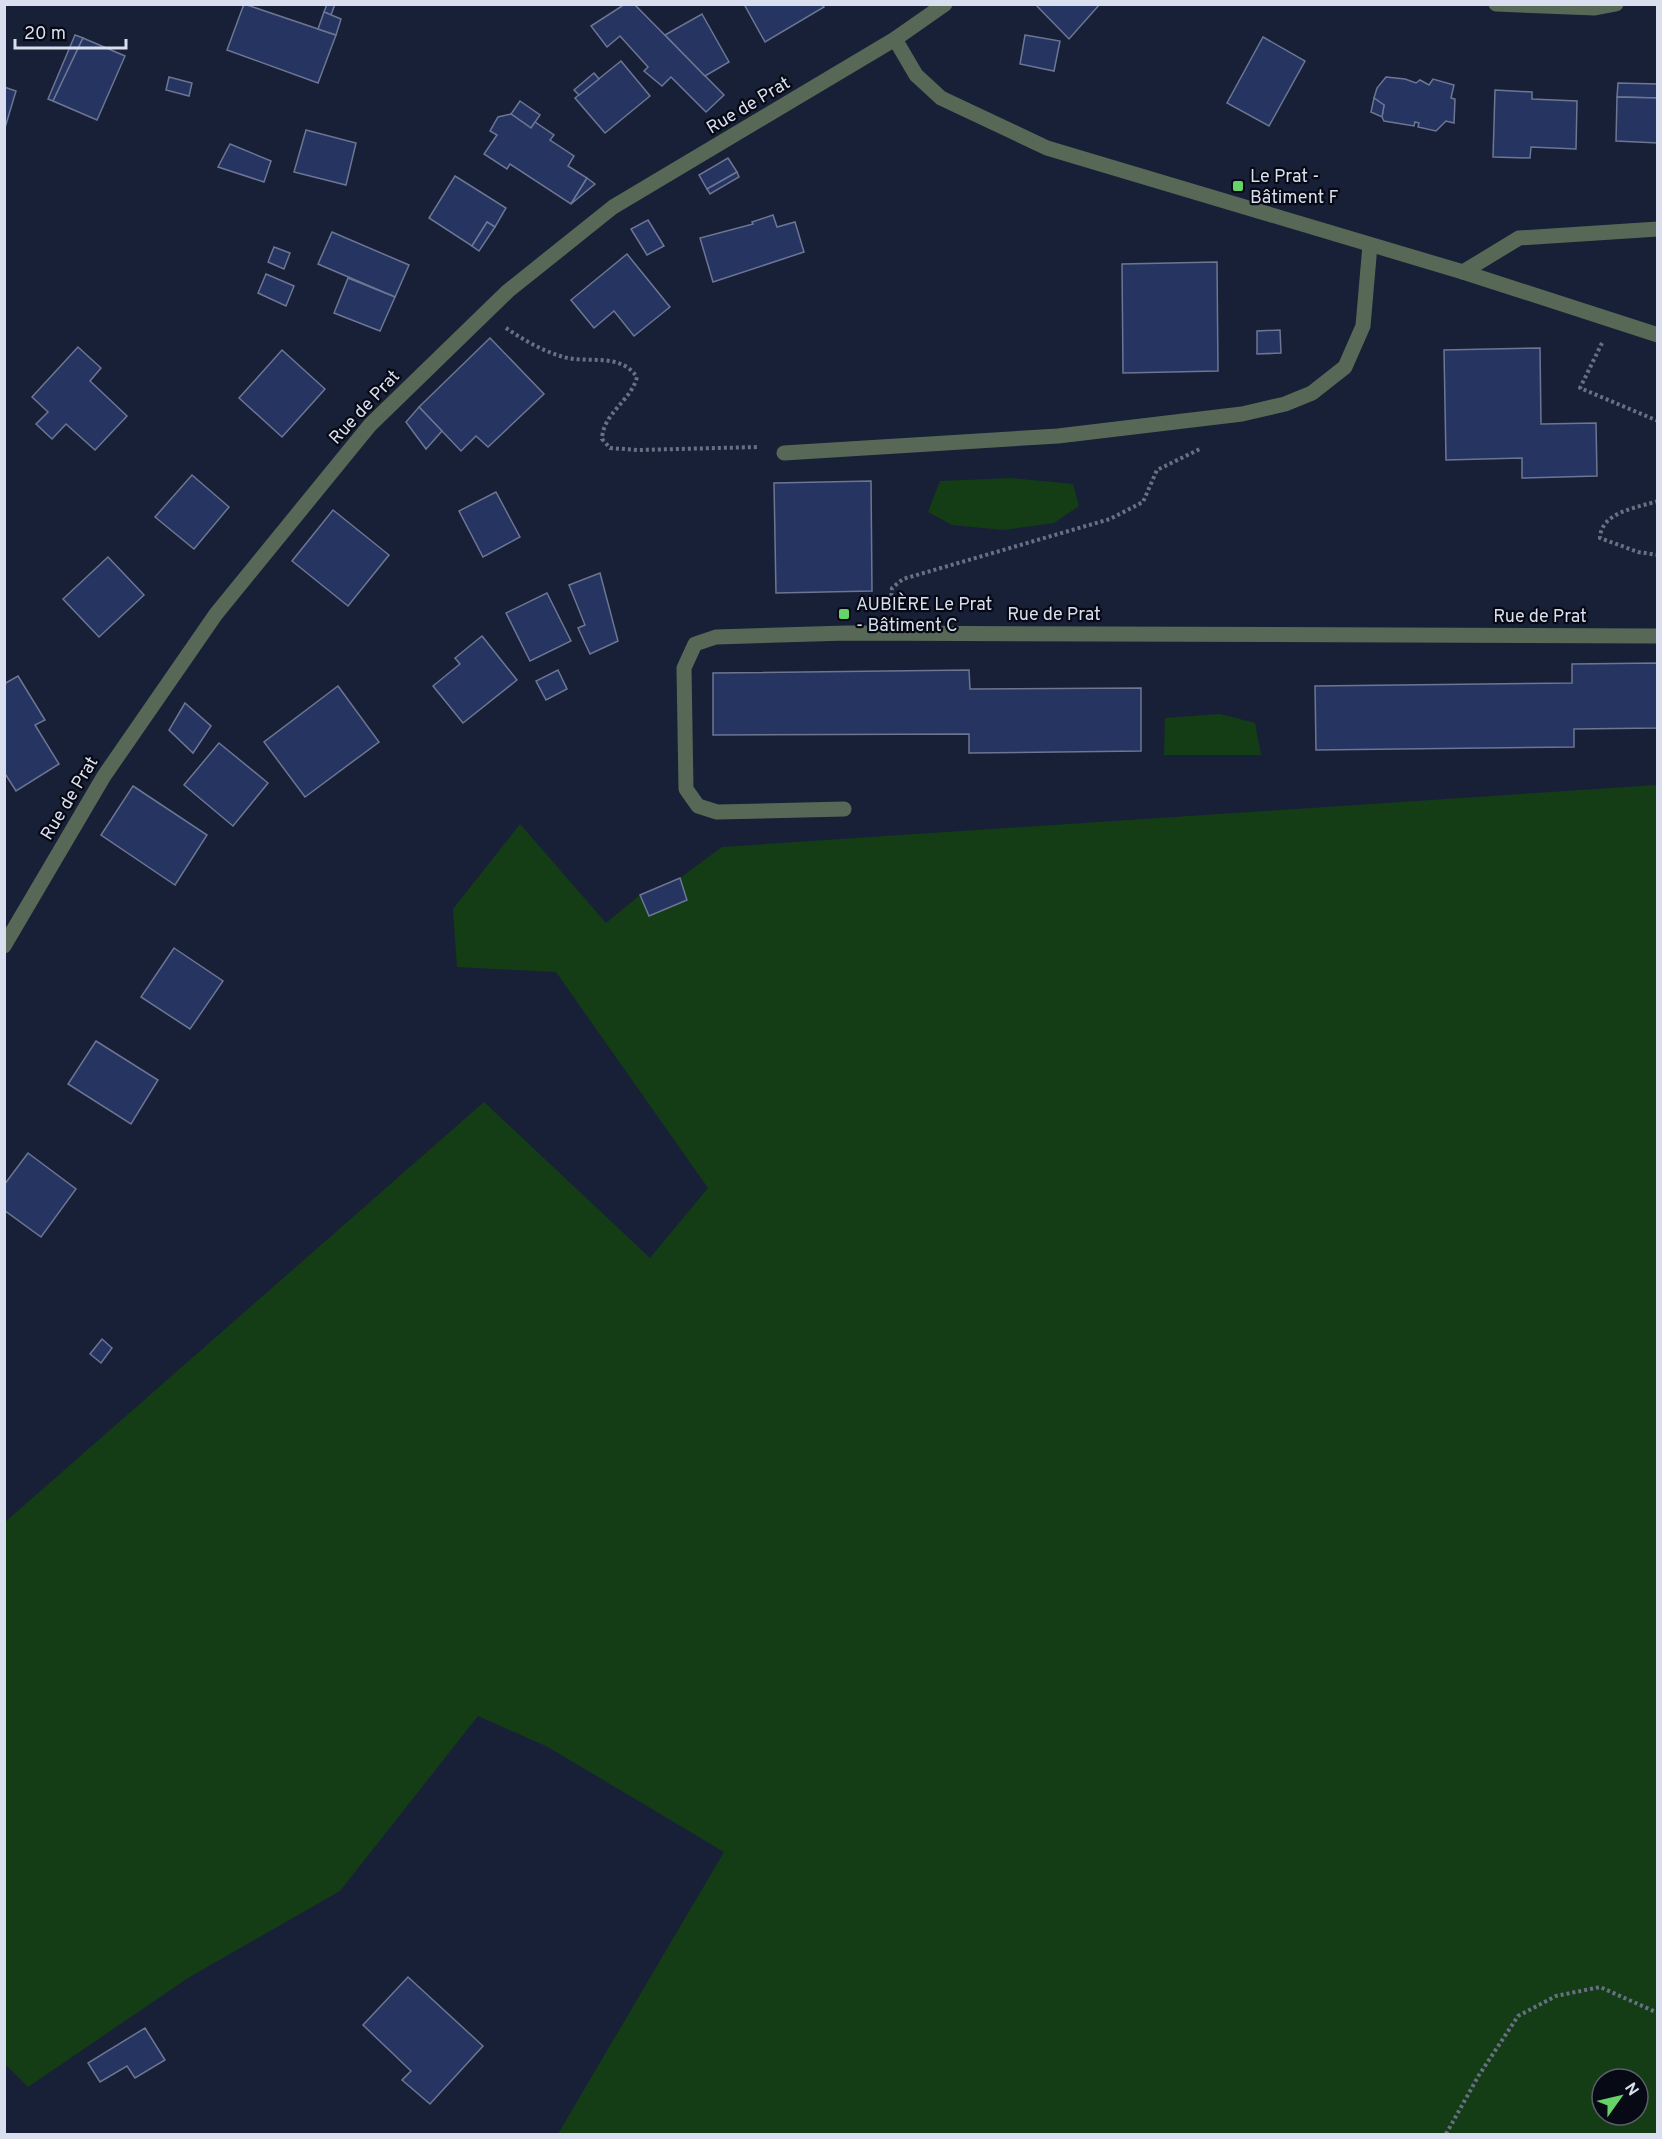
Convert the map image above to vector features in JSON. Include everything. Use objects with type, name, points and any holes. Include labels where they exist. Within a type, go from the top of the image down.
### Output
[{"type":"street","name":"Rue de Prat","points":[[4,946],[104,776],[216,614],[370,425],[508,291],[613,207],[895,39],[945,4]]},
{"type":"street","points":[[1497,4],[1595,8],[1616,4]]},
{"type":"street","points":[[895,39],[916,75],[941,98],[1047,148],[1463,272],[1658,335]]},
{"type":"street","points":[[1463,272],[1519,238],[1658,229]]},
{"type":"street","points":[[784,453],[1058,435],[1242,414],[1312,393],[1345,367],[1363,326],[1370,245]]},
{"type":"street","name":"Rue de Prat","points":[[844,809],[717,812],[698,806],[686,789],[684,668],[695,644],[716,637],[889,633],[1658,636]]},
{"type":"path","points":[[488,311],[505,328],[522,339],[561,357],[614,361],[630,367],[637,377],[635,387],[603,427],[602,439],[610,448],[638,450],[771,446],[784,453]]},
{"type":"path","points":[[1614,319],[1580,387],[1658,421]]},
{"type":"path","points":[[889,633],[892,588],[903,579],[1110,519],[1143,502],[1157,470],[1179,457],[1222,440],[1242,414]]},
{"type":"path","points":[[1658,501],[1608,518],[1601,527],[1600,538],[1638,552],[1658,555]]},
{"type":"path","points":[[1446,2134],[1479,2075],[1518,2016],[1556,1996],[1600,1987],[1658,2013]]},
{"type":"green space","points":[[1011,478],[1073,484],[1079,506],[1054,523],[1003,530],[952,525],[928,512],[940,481]]},
{"type":"green space","points":[[1220,714],[1255,723],[1261,755],[1164,755],[1165,718]]},
{"type":"green space","points":[[1657,785],[1657,2134],[558,2134],[724,1852],[548,1747],[478,1716],[340,1891],[188,1978],[28,2087],[4,2063],[4,1523],[484,1102],[650,1258],[708,1188],[556,972],[457,967],[453,909],[520,824],[606,923],[640,895],[649,916],[686,900],[680,878],[722,847]]},
{"type":"building","points":[[244,4],[336,35],[318,83],[227,50]]},
{"type":"building","points":[[327,4],[335,4],[331,15],[324,12]]},
{"type":"building","points":[[625,4],[634,4],[724,95],[706,112],[671,77],[662,86],[644,71],[648,67],[620,36],[607,47],[591,26]]},
{"type":"building","points":[[744,4],[822,4],[824,7],[765,42]]},
{"type":"building","points":[[1035,4],[1100,4],[1069,39]]},
{"type":"building","points":[[324,12],[341,19],[336,35],[318,29]]},
{"type":"building","points":[[702,14],[729,62],[705,76],[665,35]]},
{"type":"building","points":[[75,35],[83,38],[53,101],[48,99]]},
{"type":"building","points":[[1025,35],[1060,41],[1054,71],[1020,64]]},
{"type":"building","points":[[1263,37],[1305,61],[1269,126],[1227,103]]},
{"type":"building","points":[[83,38],[125,56],[97,120],[53,101]]},
{"type":"building","points":[[621,61],[650,96],[605,133],[575,98]]},
{"type":"building","points":[[594,73],[599,79],[579,95],[574,90]]},
{"type":"building","points":[[169,77],[192,83],[189,96],[166,90]]},
{"type":"building","points":[[1386,77],[1416,83],[1420,80],[1429,85],[1433,79],[1454,85],[1451,98],[1455,99],[1454,123],[1446,121],[1436,131],[1418,127],[1419,123],[1415,122],[1414,126],[1384,121],[1382,117],[1384,105],[1374,98],[1377,88]]},
{"type":"building","points":[[1618,83],[1658,84],[1658,98],[1617,97]]},
{"type":"building","points":[[4,87],[16,91],[4,131]]},
{"type":"building","points":[[1495,90],[1532,92],[1532,99],[1577,101],[1576,149],[1531,147],[1530,158],[1493,157]]},
{"type":"building","points":[[1617,97],[1658,98],[1658,143],[1616,141]]},
{"type":"building","points":[[1374,98],[1384,105],[1382,117],[1371,112]]},
{"type":"building","points":[[520,101],[540,115],[531,128],[511,114]]},
{"type":"building","points":[[511,114],[531,128],[535,122],[554,135],[550,140],[574,156],[568,166],[587,178],[571,204],[510,164],[507,169],[484,154],[497,135],[490,131],[498,117]]},
{"type":"building","points":[[306,130],[356,143],[346,185],[294,172]]},
{"type":"building","points":[[230,144],[271,161],[264,182],[218,167]]},
{"type":"building","points":[[728,158],[737,172],[707,189],[699,175]]},
{"type":"building","points":[[737,172],[739,177],[710,194],[707,189]]},
{"type":"building","points":[[455,176],[506,208],[495,227],[487,222],[472,246],[429,218]]},
{"type":"building","points":[[587,178],[595,184],[571,204]]},
{"type":"building","points":[[773,215],[777,227],[795,222],[804,252],[713,282],[700,238],[753,224],[752,222]]},
{"type":"building","points":[[648,220],[664,246],[647,255],[631,229]]},
{"type":"building","points":[[487,222],[495,227],[479,251],[472,246]]},
{"type":"building","points":[[332,232],[409,265],[395,297],[318,264]]},
{"type":"building","points":[[274,247],[290,253],[284,269],[268,262]]},
{"type":"building","points":[[627,254],[670,307],[634,336],[614,311],[594,328],[571,300]]},
{"type":"building","points":[[1217,262],[1218,371],[1123,373],[1122,264]]},
{"type":"building","points":[[266,274],[294,286],[286,306],[258,293]]},
{"type":"building","points":[[348,278],[395,297],[380,331],[334,313]]},
{"type":"building","points":[[1280,330],[1281,353],[1257,354],[1257,331]]},
{"type":"building","points":[[490,338],[544,394],[488,447],[476,436],[461,451],[419,407]]},
{"type":"building","points":[[78,347],[101,368],[90,381],[127,416],[95,450],[66,424],[52,439],[36,424],[48,412],[32,397]]},
{"type":"building","points":[[1540,348],[1541,424],[1596,423],[1597,476],[1522,478],[1522,458],[1446,460],[1444,350]]},
{"type":"building","points":[[282,350],[325,389],[282,437],[239,398]]},
{"type":"building","points":[[419,407],[442,431],[426,449],[406,422]]},
{"type":"building","points":[[192,475],[229,507],[194,549],[155,517]]},
{"type":"building","points":[[871,481],[872,591],[776,593],[774,483]]},
{"type":"building","points":[[496,492],[520,537],[483,557],[459,511]]},
{"type":"building","points":[[333,510],[389,555],[348,606],[292,561]]},
{"type":"building","points":[[108,557],[144,595],[99,637],[63,599]]},
{"type":"building","points":[[600,573],[618,641],[590,654],[578,628],[585,625],[569,585]]},
{"type":"building","points":[[547,593],[571,641],[530,661],[506,613]]},
{"type":"building","points":[[482,636],[517,680],[463,723],[433,686],[460,664],[455,658]]},
{"type":"building","points":[[1658,663],[1658,728],[1574,729],[1574,747],[1316,750],[1315,686],[1572,683],[1572,664]]},
{"type":"building","points":[[558,670],[567,689],[546,700],[536,681]]},
{"type":"building","points":[[969,670],[970,689],[1141,688],[1141,751],[969,753],[969,734],[713,735],[713,673]]},
{"type":"building","points":[[18,676],[45,720],[35,725],[59,764],[16,791],[4,772],[4,684]]},
{"type":"building","points":[[338,686],[379,742],[305,797],[264,742]]},
{"type":"building","points":[[185,703],[211,726],[193,753],[169,730]]},
{"type":"building","points":[[219,743],[268,783],[233,826],[184,785]]},
{"type":"building","points":[[133,786],[207,835],[175,885],[101,835]]},
{"type":"building","points":[[680,878],[687,900],[649,916],[640,895]]},
{"type":"building","points":[[174,948],[223,981],[190,1029],[141,997]]},
{"type":"building","points":[[96,1041],[158,1080],[131,1124],[68,1084]]},
{"type":"building","points":[[28,1153],[76,1189],[41,1237],[4,1210],[4,1185]]},
{"type":"building","points":[[102,1339],[112,1348],[101,1363],[90,1354]]},
{"type":"building","points":[[408,1977],[483,2046],[430,2104],[402,2080],[411,2071],[363,2025]]},
{"type":"building","points":[[145,2028],[165,2060],[135,2078],[127,2066],[100,2082],[88,2063]]},
{"type":"place","name":"Le Prat - Bâtiment F","points":[[1238,186]]},
{"type":"place","name":"AUBIÈRE Le Prat - Bâtiment C","points":[[844,614]]}]
